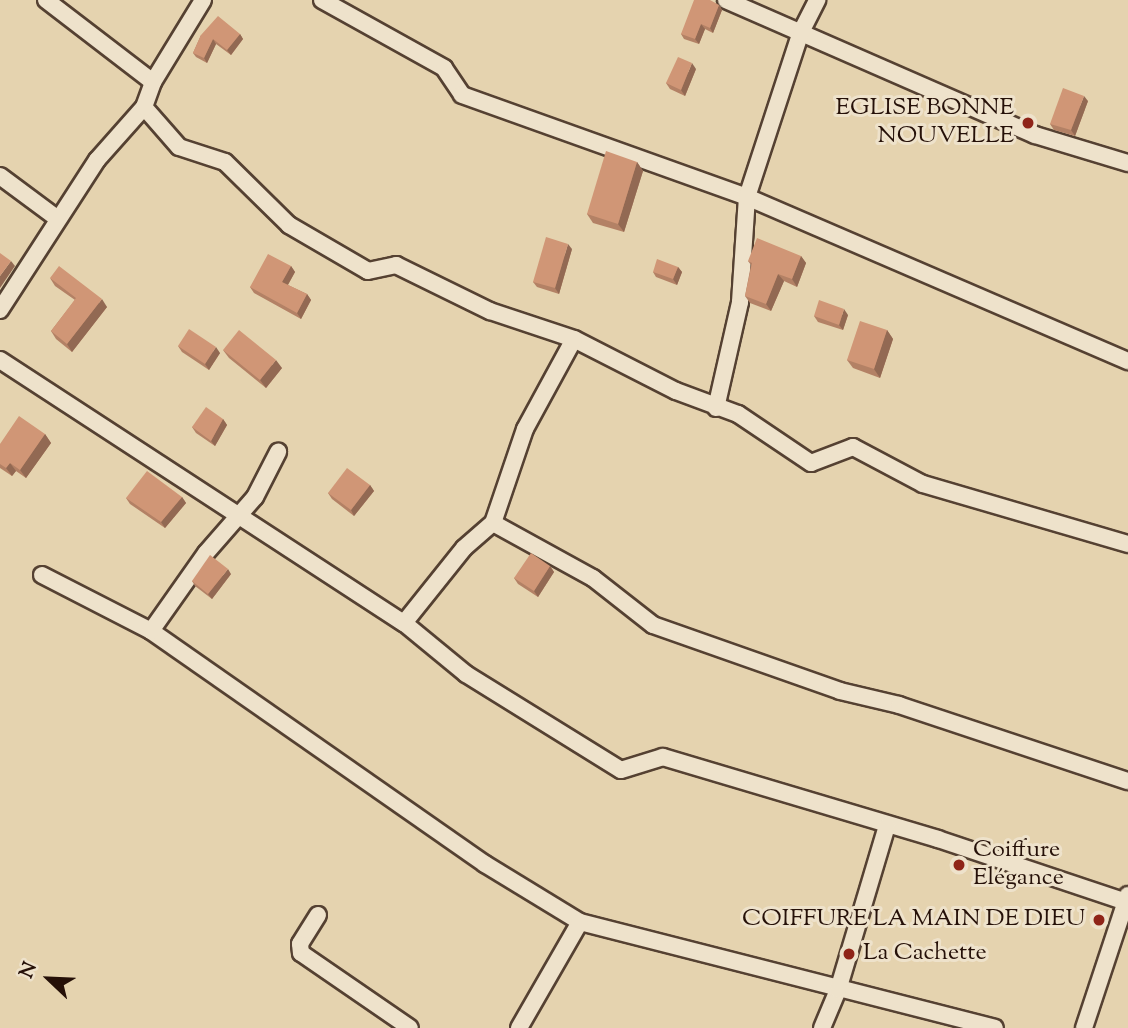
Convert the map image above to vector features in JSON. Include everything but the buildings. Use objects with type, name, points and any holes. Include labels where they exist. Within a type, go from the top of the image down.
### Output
[{"type":"street","points":[[46,0],[153,82]]},
{"type":"street","points":[[0,310],[97,160],[144,107],[153,82],[204,0]]},
{"type":"street","points":[[322,0],[444,68],[462,95],[747,197],[1128,361]]},
{"type":"street","points":[[726,0],[1035,135],[1128,163]]},
{"type":"street","points":[[716,408],[740,302],[747,197],[801,32],[817,0]]},
{"type":"street","points":[[144,107],[179,147],[225,162],[289,225],[368,271],[396,265],[490,311],[574,339],[716,408],[761,426],[811,463],[853,447],[923,484],[1128,544]]},
{"type":"street","points":[[0,176],[58,219]]},
{"type":"street","points":[[404,623],[464,548],[493,523],[525,429],[574,339]]},
{"type":"street","points":[[0,360],[404,623],[466,674],[621,770],[663,757],[1127,899],[1084,1028]]},
{"type":"street","points":[[151,631],[237,514],[255,497],[278,452]]},
{"type":"street","points":[[493,523],[593,578],[664,629],[839,691],[899,705],[1128,781]]},
{"type":"street","points":[[42,575],[151,631],[485,864],[580,922],[995,1028]]},
{"type":"street","points":[[821,1028],[838,990],[887,826]]},
{"type":"street","points":[[318,915],[299,944],[301,953],[410,1028]]},
{"type":"street","points":[[519,1028],[580,922]]},
{"type":"place","name":"EGLISE BONNE NOUVELLE","points":[[1028,123]]},
{"type":"place","name":"Coiffure Elégance","points":[[959,865]]},
{"type":"place","name":"COIFFURE LA MAIN DE DIEU","points":[[1099,920]]},
{"type":"place","name":"La Cachette","points":[[849,954]]}]
